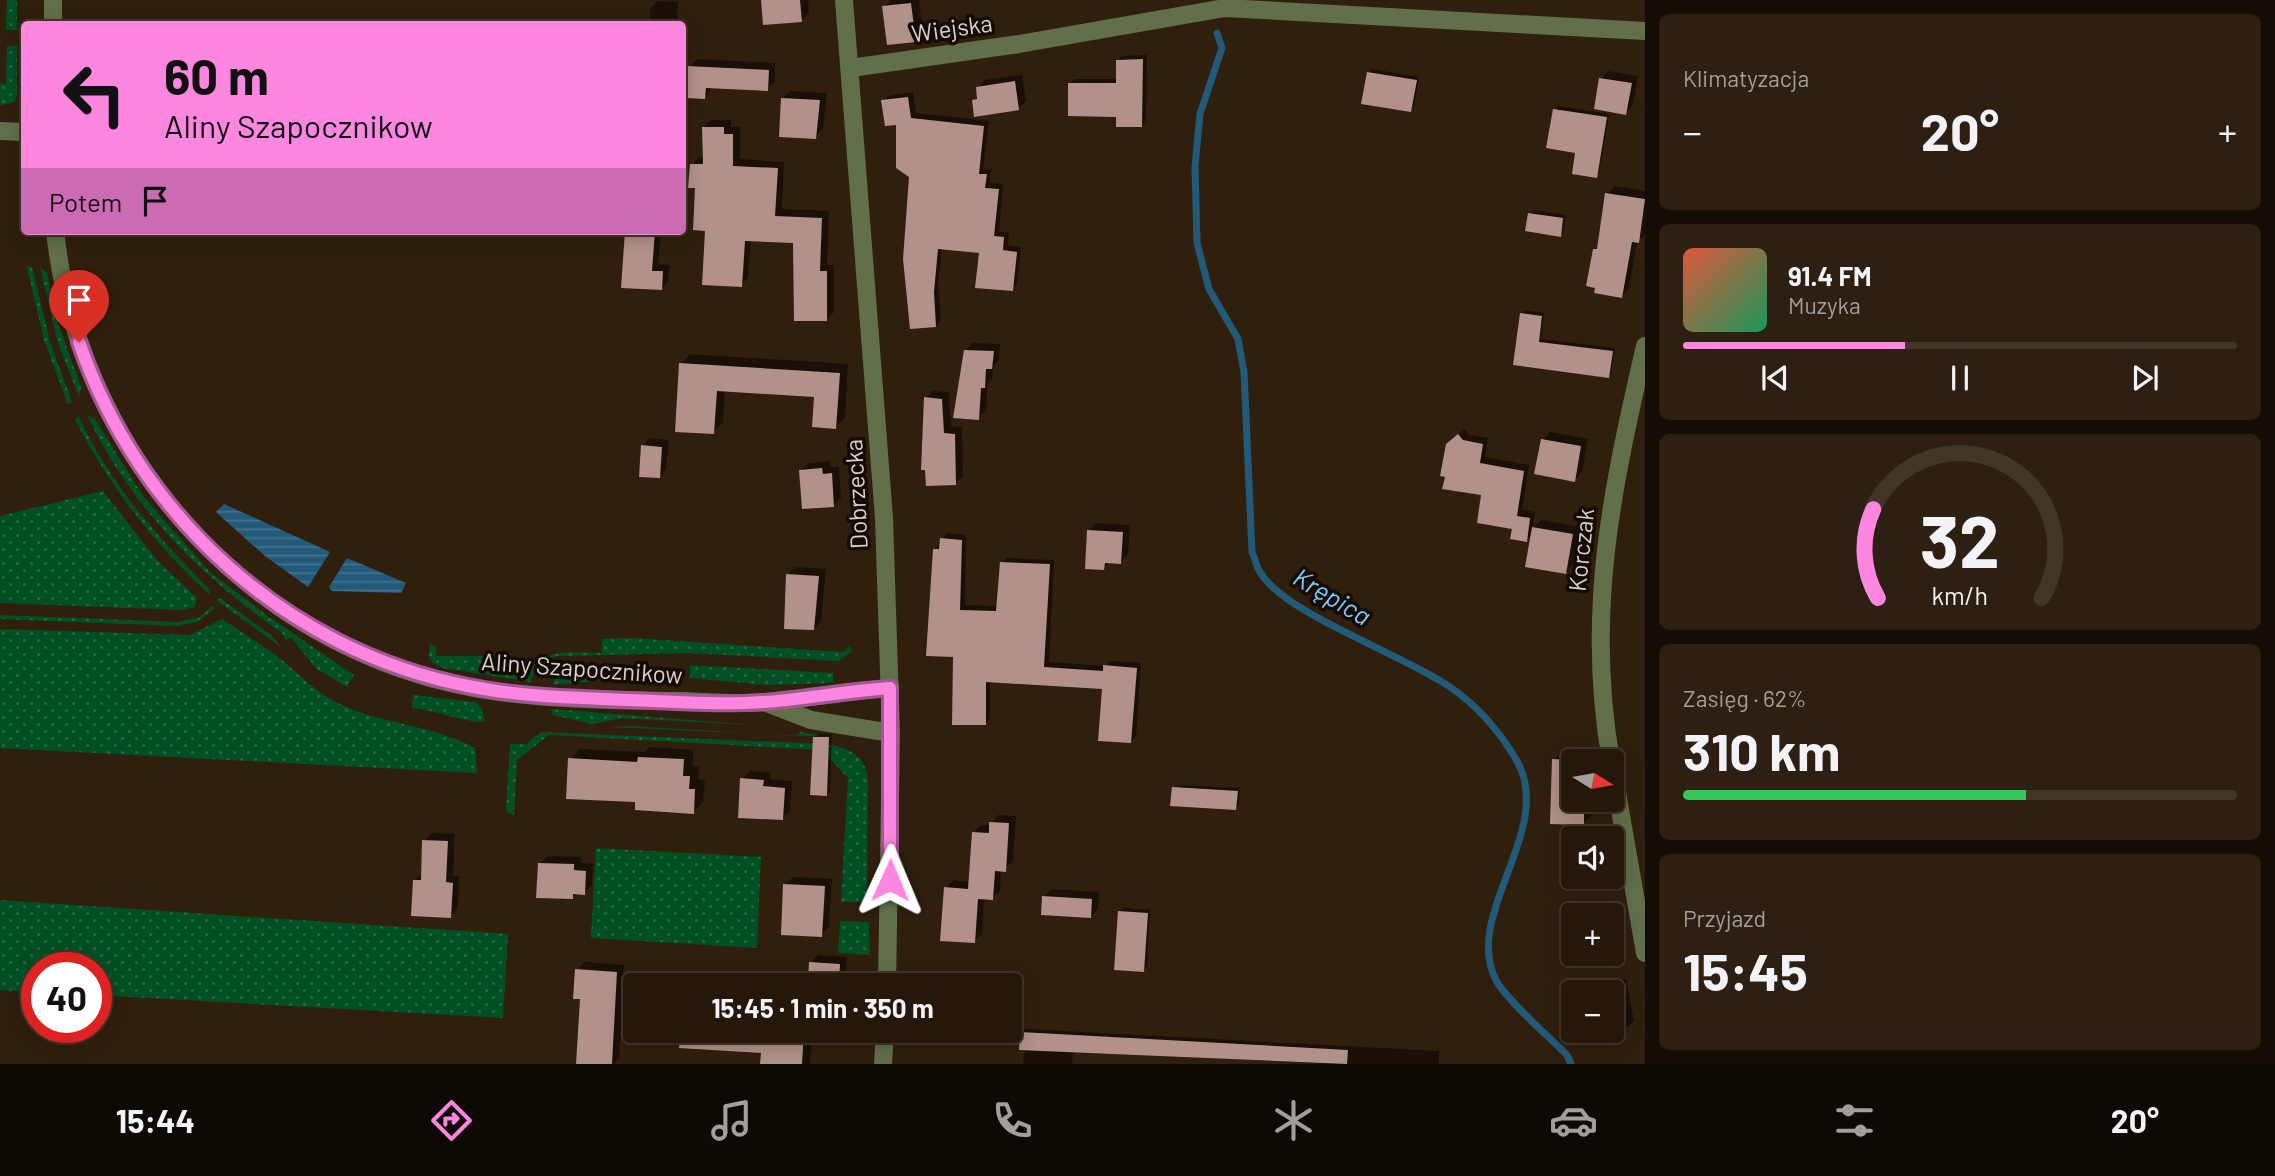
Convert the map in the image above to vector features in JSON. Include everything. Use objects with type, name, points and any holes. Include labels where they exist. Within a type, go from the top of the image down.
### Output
[{"type":"street","points":[[53,0],[53,21]]},
{"type":"street","name":"Dobrzecka","points":[[844,0],[884,518],[891,733],[887,973]]},
{"type":"street","name":"Wiejska","points":[[851,68],[1019,44],[1224,8],[1645,32]]},
{"type":"street","points":[[0,131],[21,132]]},
{"type":"street","name":"Aliny Szapocznikow","points":[[56,235],[63,285],[82,351],[100,398],[128,449],[192,534],[237,576],[288,613],[371,657],[467,686],[499,692],[605,699],[763,702],[840,691],[890,688]]},
{"type":"street","name":"Korczak","points":[[1610,749],[1600,659],[1603,568],[1613,488],[1645,346]]},
{"type":"street","name":"Aliny Szapocznikow","points":[[763,702],[811,720],[891,733]]},
{"type":"street","name":"Korczak","points":[[1620,812],[1645,953]]},
{"type":"street","points":[[883,1064],[884,1043]]},
{"type":"green space","points":[[7,0],[17,0],[17,30],[6,30]]},
{"type":"green space","points":[[7,46],[17,46],[17,96],[13,103],[0,105],[0,84],[6,84]]},
{"type":"green space","points":[[27,267],[32,267],[50,342],[72,402],[68,404],[44,340]]},
{"type":"green space","points":[[40,267],[47,273],[58,323],[81,387],[79,397],[57,340]]},
{"type":"green space","points":[[87,415],[95,419],[143,496],[209,571],[265,614],[354,675],[347,687],[317,669],[291,638],[286,640],[282,633],[223,588],[170,537],[124,479]]},
{"type":"green space","points":[[79,417],[91,442],[120,487],[154,530],[210,590],[210,595],[137,517],[92,451],[75,419]]},
{"type":"green space","points":[[103,491],[156,559],[197,598],[195,607],[183,610],[0,603],[0,516]]},
{"type":"green space","points":[[220,598],[272,636],[282,648],[216,600]]},
{"type":"green space","points":[[212,606],[215,608],[197,622],[177,626],[0,619],[0,615],[178,622],[200,617]]},
{"type":"green space","points":[[222,619],[272,653],[328,698],[360,712],[443,734],[475,748],[477,773],[0,748],[0,629],[190,635]]},
{"type":"green space","points":[[632,638],[843,652],[849,646],[852,651],[839,661],[688,653],[558,656],[540,664],[531,682],[443,668],[433,663],[429,656],[430,644],[436,646],[436,656],[484,656],[484,664],[534,665],[557,654],[602,653],[602,639]]},
{"type":"green space","points":[[690,665],[833,673],[833,683],[767,685],[690,678]]},
{"type":"green space","points":[[572,667],[623,667],[623,678],[553,685],[556,676]]},
{"type":"green space","points":[[413,695],[475,702],[482,708],[485,722],[412,708]]},
{"type":"green space","points":[[551,709],[754,725],[621,718],[592,724],[553,715]]},
{"type":"green space","points":[[632,726],[758,734],[609,727]]},
{"type":"green space","points":[[541,732],[826,744],[848,750],[859,758],[868,779],[867,898],[862,902],[841,902],[848,778],[822,750],[549,735],[517,760],[514,816],[506,811],[510,744],[526,744]]},
{"type":"green space","points":[[801,732],[829,737],[795,735]]},
{"type":"green space","points":[[596,848],[761,857],[757,948],[591,938]]},
{"type":"green space","points":[[0,900],[508,934],[503,1018],[112,996],[112,952],[21,952],[21,991],[0,990]]},
{"type":"green space","points":[[840,921],[869,922],[870,955],[838,953]]},
{"type":"water","points":[[224,504],[330,552],[308,587],[265,556],[216,512]]},
{"type":"water","points":[[347,558],[406,583],[401,593],[332,591],[329,587]]},
{"type":"building","points":[[761,0],[800,0],[802,22],[763,25]]},
{"type":"building","points":[[911,3],[916,42],[887,45],[882,6]]},
{"type":"building","points":[[1143,59],[1142,127],[1116,127],[1116,117],[1068,116],[1068,83],[1116,83],[1116,60]]},
{"type":"building","points":[[687,66],[769,70],[768,91],[706,88],[705,99],[686,98]]},
{"type":"building","points":[[1367,72],[1417,80],[1411,112],[1361,104]]},
{"type":"building","points":[[1599,78],[1632,83],[1626,115],[1594,109]]},
{"type":"building","points":[[1015,81],[1019,110],[974,117],[972,100],[977,99],[976,87]]},
{"type":"building","points":[[908,97],[911,118],[984,126],[979,174],[987,174],[985,188],[999,189],[994,236],[1004,237],[1003,250],[1017,252],[1013,291],[975,288],[979,253],[938,249],[934,292],[936,327],[910,329],[903,259],[909,177],[896,168],[896,125],[885,126],[881,100]]},
{"type":"building","points":[[781,98],[820,100],[816,139],[779,137]]},
{"type":"building","points":[[1553,109],[1607,117],[1597,178],[1572,174],[1575,153],[1546,148]]},
{"type":"building","points":[[702,127],[724,127],[724,134],[733,134],[733,166],[778,168],[775,216],[822,218],[820,271],[827,271],[827,321],[794,321],[793,243],[745,241],[742,287],[702,285],[705,231],[693,230],[695,188],[688,188],[690,164],[703,164]]},
{"type":"building","points":[[1605,193],[1645,199],[1639,243],[1632,242],[1622,298],[1594,293],[1595,288],[1586,286],[1593,249],[1597,249]]},
{"type":"building","points":[[1528,213],[1563,218],[1561,237],[1525,231]]},
{"type":"building","points":[[625,235],[655,235],[652,271],[663,271],[662,290],[621,288]]},
{"type":"building","points":[[1520,313],[1542,316],[1539,342],[1613,351],[1609,378],[1513,365]]},
{"type":"building","points":[[964,350],[994,351],[992,369],[986,369],[985,388],[981,388],[979,420],[953,418]]},
{"type":"building","points":[[679,363],[840,373],[836,429],[812,427],[814,397],[717,391],[714,434],[675,432]]},
{"type":"building","points":[[924,397],[942,399],[944,433],[955,434],[956,485],[926,486],[925,470],[921,470]]},
{"type":"building","points":[[1458,434],[1463,440],[1483,444],[1480,463],[1524,471],[1517,516],[1530,518],[1527,542],[1510,539],[1512,529],[1477,523],[1481,495],[1442,489],[1445,477],[1440,476],[1446,444]]},
{"type":"building","points":[[1541,439],[1581,446],[1575,482],[1534,474]]},
{"type":"building","points":[[641,445],[662,447],[660,478],[639,477]]},
{"type":"building","points":[[822,468],[823,474],[832,473],[834,507],[802,509],[799,470]]},
{"type":"building","points":[[1532,527],[1573,534],[1566,574],[1525,567]]},
{"type":"building","points":[[1087,530],[1123,532],[1121,564],[1105,563],[1104,570],[1085,569]]},
{"type":"building","points":[[940,538],[962,540],[960,610],[996,611],[1000,562],[1050,564],[1044,667],[1103,671],[1103,665],[1137,668],[1131,743],[1098,741],[1102,689],[986,682],[986,725],[952,725],[953,657],[926,656],[933,549],[939,549]]},
{"type":"building","points":[[786,574],[819,576],[814,630],[784,629]]},
{"type":"building","points":[[813,737],[829,737],[827,796],[810,795]]},
{"type":"building","points":[[638,757],[684,759],[683,776],[690,776],[689,789],[695,789],[694,814],[635,810],[635,802],[566,799],[568,758],[637,762]]},
{"type":"building","points":[[1552,759],[1561,759],[1561,812],[1584,812],[1584,825],[1550,824]]},
{"type":"building","points":[[740,778],[764,780],[763,786],[785,788],[783,820],[738,818]]},
{"type":"building","points":[[1172,787],[1238,791],[1236,810],[1170,806]]},
{"type":"building","points":[[989,822],[1009,823],[1006,872],[995,871],[993,900],[978,899],[975,943],[940,941],[944,887],[968,889],[972,832],[989,833]]},
{"type":"building","points":[[422,840],[448,841],[446,882],[453,883],[451,918],[411,916],[413,880],[421,880]]},
{"type":"building","points":[[538,863],[574,864],[574,870],[586,871],[585,895],[573,894],[573,899],[536,898]]},
{"type":"building","points":[[783,884],[825,886],[822,937],[781,935]]},
{"type":"building","points":[[1042,896],[1092,899],[1091,918],[1041,915]]},
{"type":"building","points":[[1118,911],[1148,913],[1144,972],[1114,970]]},
{"type":"building","points":[[809,962],[840,964],[840,973],[809,973]]},
{"type":"building","points":[[575,969],[617,972],[612,1064],[576,1064],[580,999],[573,999]]},
{"type":"building","points":[[1022,1032],[1348,1050],[1347,1064],[1019,1050]]},
{"type":"building","points":[[680,1043],[803,1043],[802,1064],[760,1064],[761,1053],[679,1048]]},
{"type":"waterway","name":"Krępica","points":[[1217,33],[1222,48],[1200,114],[1195,166],[1197,243],[1209,289],[1238,339],[1244,372],[1252,552],[1257,567],[1273,588],[1293,603],[1430,675],[1460,694],[1496,730],[1517,761],[1526,788],[1525,816],[1490,929],[1489,956],[1502,990],[1567,1055],[1571,1064]]},
{"type":"route","points":[[79,342],[100,398],[117,430],[151,483],[192,534],[262,596],[312,628],[371,657],[406,670],[467,686],[545,696],[644,701],[763,702],[840,691],[890,688],[890,880]]}]
